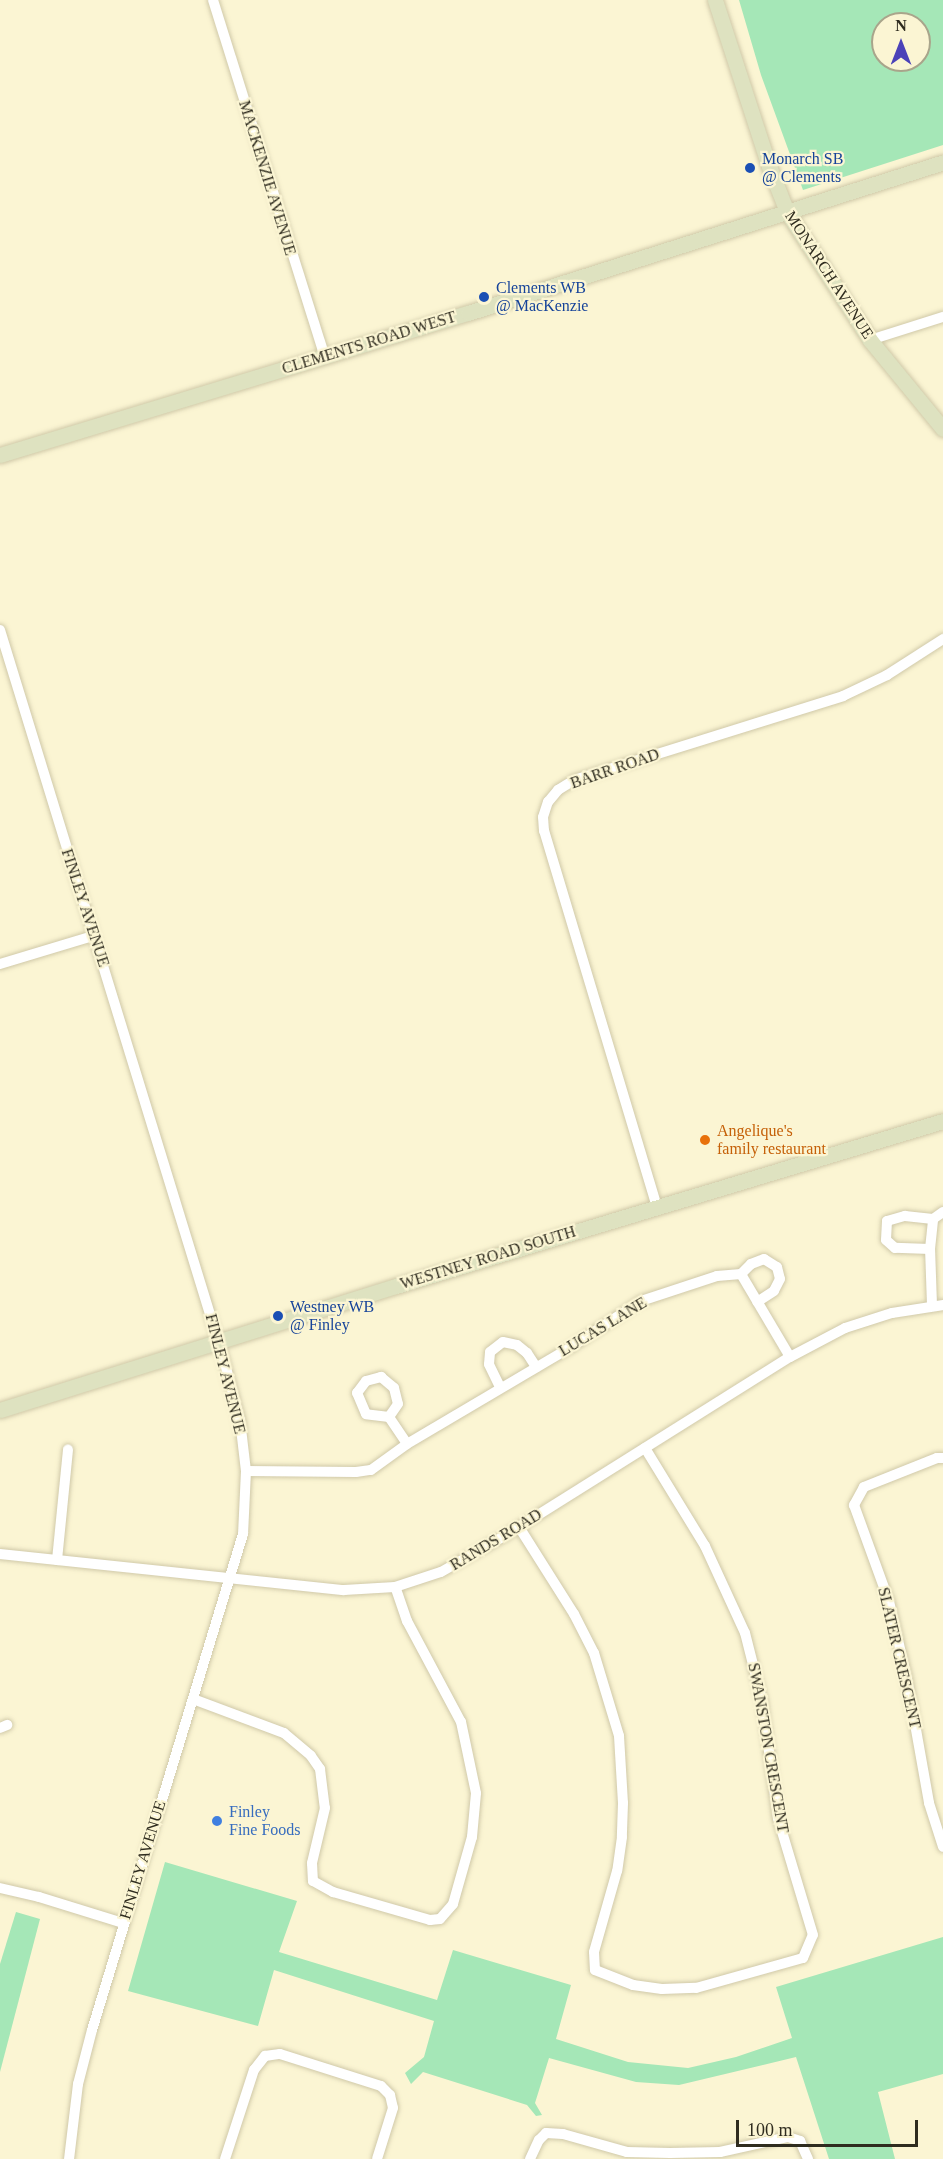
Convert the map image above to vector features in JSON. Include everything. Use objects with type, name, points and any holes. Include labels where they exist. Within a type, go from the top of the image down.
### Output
[{"type":"street","name":"MACKENZIE AVENUE","points":[[213,0],[324,355]]},
{"type":"street","name":"MONARCH AVENUE","points":[[715,0],[769,166],[787,212],[870,340],[943,429]]},
{"type":"street","name":"CLEMENTS ROAD WEST","points":[[0,455],[943,162]]},
{"type":"street","points":[[870,340],[943,317]]},
{"type":"street","name":"FINLEY AVENUE","points":[[0,630],[218,1341],[240,1420],[246,1471],[243,1534],[123,1923],[78,2084],[69,2159]]},
{"type":"street","name":"BARR ROAD","points":[[657,1208],[544,831],[543,818],[548,801],[558,790],[574,780],[843,696],[896,670],[943,639]]},
{"type":"street","points":[[0,964],[93,936]]},
{"type":"street","name":"WESTNEY ROAD SOUTH","points":[[0,1410],[218,1341],[943,1121]]},
{"type":"street","points":[[930,1249],[895,1248],[886,1240],[887,1221],[905,1216],[933,1219],[943,1212]]},
{"type":"street","points":[[933,1219],[930,1249],[938,1305]]},
{"type":"street","name":"LUCAS LANE","points":[[246,1471],[371,1470],[407,1444],[536,1367],[640,1301],[717,1276],[741,1274],[751,1264],[764,1259],[777,1267],[780,1280],[774,1291],[757,1302]]},
{"type":"street","points":[[741,1274],[790,1357]]},
{"type":"street","name":"RANDS ROAD","points":[[0,1554],[344,1590],[395,1587],[441,1572],[519,1527],[790,1357],[845,1328],[892,1312],[938,1305]]},
{"type":"street","points":[[500,1387],[489,1364],[490,1352],[503,1342],[517,1345],[527,1353],[536,1367]]},
{"type":"street","points":[[389,1417],[407,1444]]},
{"type":"street","name":"SWANSTON CRESCENT","points":[[519,1527],[574,1614],[594,1653],[619,1736],[623,1803],[622,1837],[617,1871],[594,1952],[595,1970],[633,1985],[662,1989],[696,1988],[803,1958],[813,1935],[778,1818],[762,1700],[745,1633],[705,1546],[645,1448]]},
{"type":"street","points":[[57,1560],[68,1450]]},
{"type":"street","name":"SLATER CRESCENT","points":[[943,1458],[937,1458],[864,1487],[854,1505],[889,1601],[907,1679],[929,1803],[943,1847]]},
{"type":"street","points":[[193,1699],[285,1733],[311,1756],[320,1769],[325,1808],[312,1863],[313,1881],[333,1892],[430,1920],[440,1919],[453,1904],[469,1848],[476,1792],[461,1722],[407,1621],[395,1587]]},
{"type":"street","points":[[0,1888],[39,1897],[123,1923]]},
{"type":"street","points":[[225,2159],[254,2070],[265,2056],[280,2054],[381,2086],[390,2095],[393,2108],[377,2159]]},
{"type":"street","points":[[530,2159],[539,2140],[546,2133],[563,2134],[627,2152],[670,2153],[720,2152],[788,2137],[800,2141],[808,2159]]},
{"type":"green space","points":[[739,0],[943,0],[943,145],[803,190],[761,75]]},
{"type":"green space","points":[[165,1862],[297,1901],[279,1952],[437,2000],[453,1950],[571,1985],[556,2039],[628,2062],[688,2068],[736,2057],[792,2038],[776,1987],[943,1937],[943,2074],[878,2092],[895,2159],[829,2159],[796,2057],[679,2085],[636,2082],[549,2058],[535,2103],[542,2115],[536,2116],[527,2105],[423,2072],[411,2084],[405,2073],[424,2057],[434,2021],[274,1970],[258,2026],[128,1991]]},
{"type":"green space","points":[[16,1912],[40,1919],[0,2072],[0,1964]]},
{"type":"place","name":"Monarch SB @ Clements","points":[[750,168]]},
{"type":"place","name":"Clements WB @ MacKenzie","points":[[484,297]]},
{"type":"place","name":"Angelique's family restaurant","points":[[705,1140]]},
{"type":"place","name":"Westney WB @ Finley","points":[[278,1316]]},
{"type":"place","name":"Finley Fine Foods","points":[[217,1821]]}]
